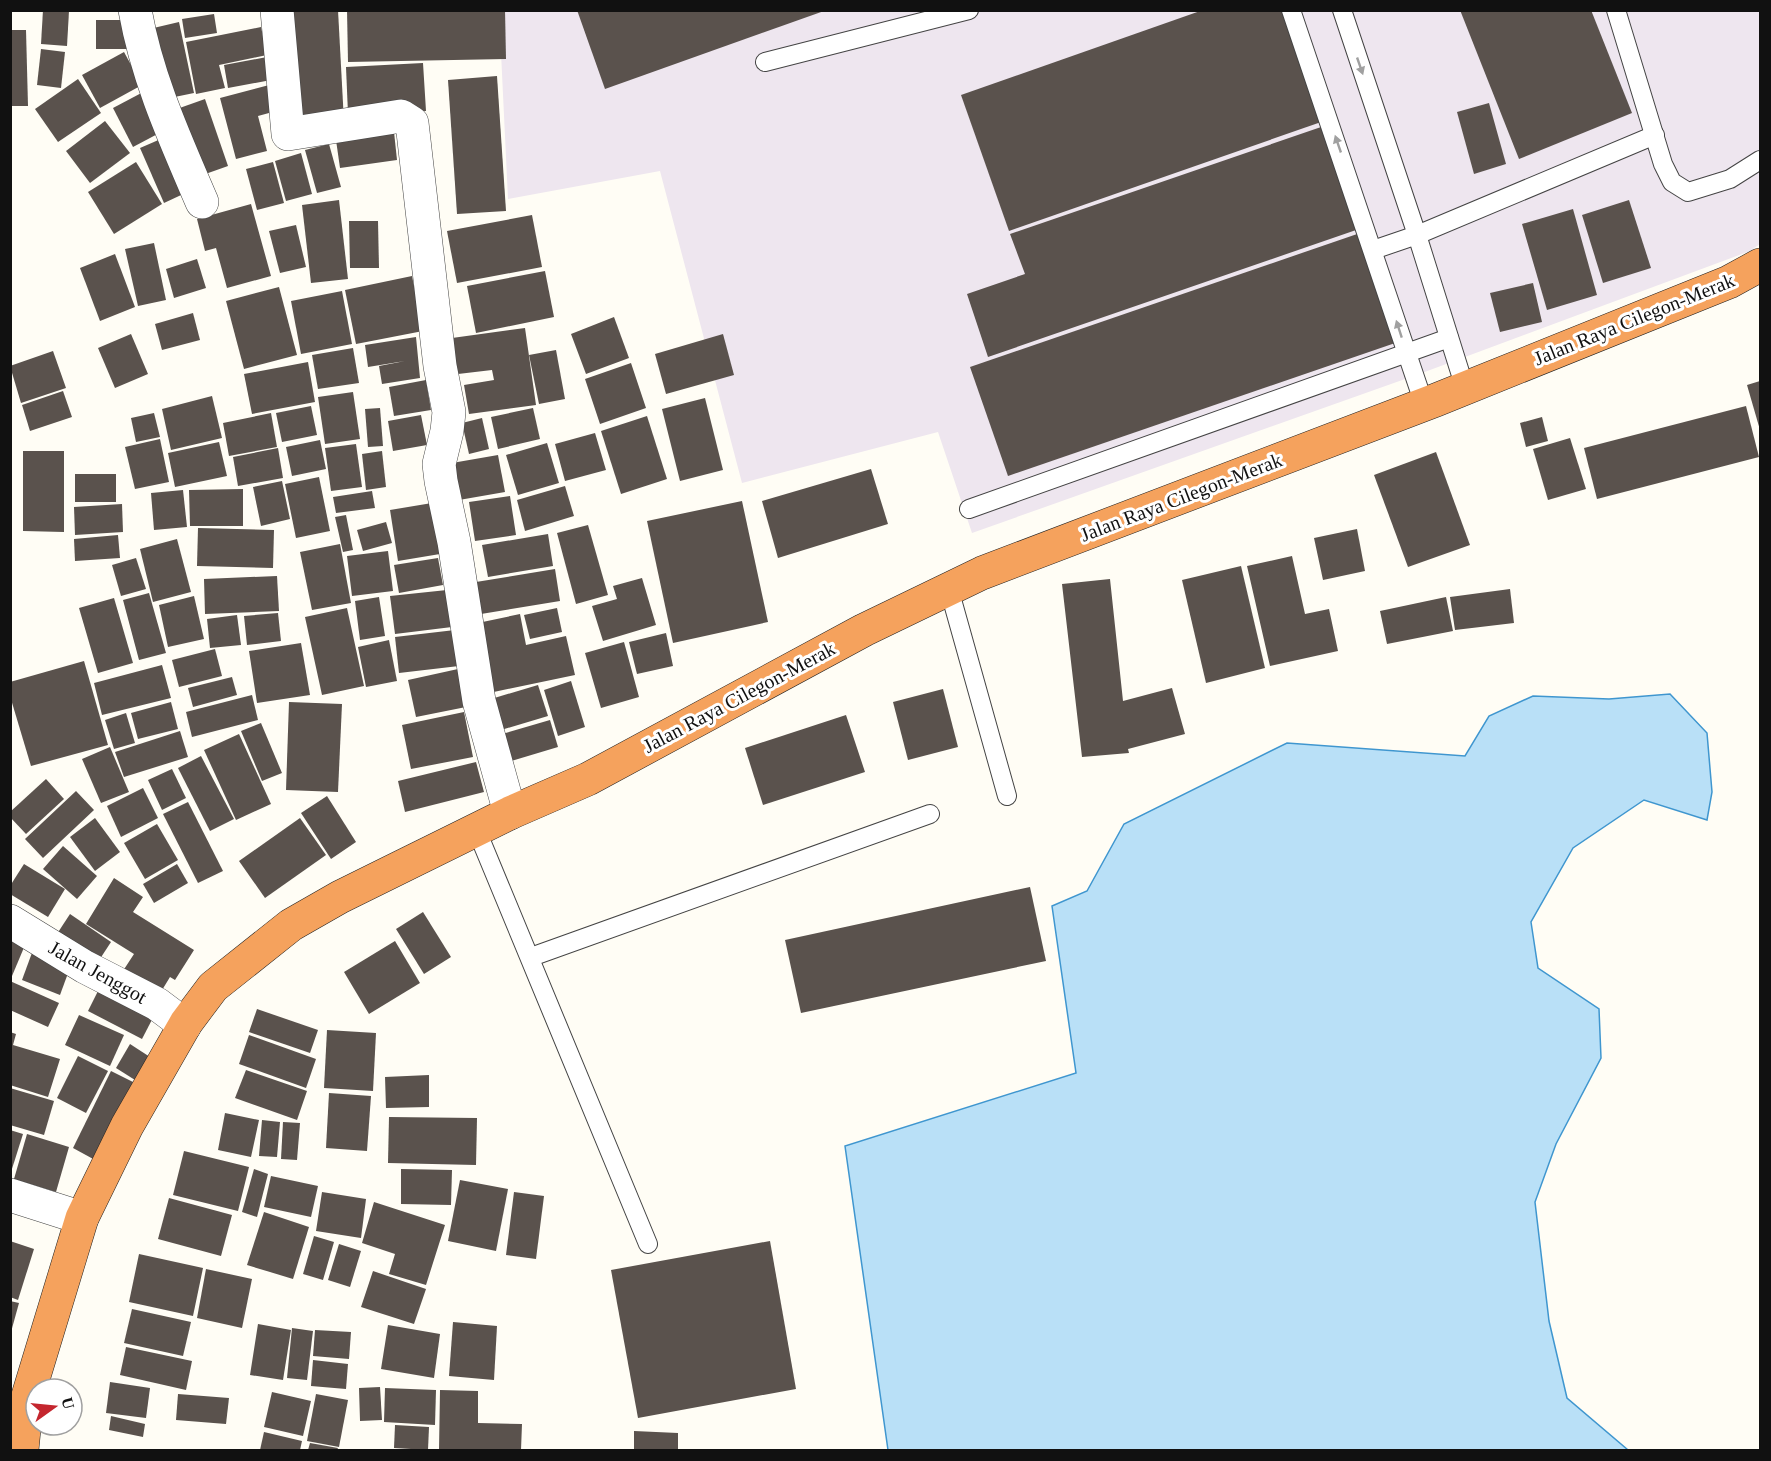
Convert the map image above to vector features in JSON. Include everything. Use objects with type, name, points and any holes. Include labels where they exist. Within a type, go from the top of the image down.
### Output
[{"type":"highway","name":"Jalan Raya Cilegon-Merak","points":[[22,1450],[27,1399],[82,1218],[127,1126],[185,1025],[213,987],[291,925],[340,897],[510,813],[588,779],[864,630],[982,573],[1465,388],[1729,282],[1761,265]]},
{"type":"street","points":[[135,10],[141,45],[156,94],[202,202]]},
{"type":"street","points":[[277,10],[288,134],[401,116],[412,123],[440,366],[449,412],[439,464],[441,481],[454,542],[479,701],[510,813]]},
{"type":"street","name":"Jalan Jenggot","points":[[10,921],[85,967],[157,1004],[185,1025]]},
{"type":"street","points":[[10,1195],[82,1218]]},
{"type":"lane","points":[[765,62],[969,10]]},
{"type":"lane","points":[[1291,10],[1424,404]]},
{"type":"lane","points":[[1342,10],[1418,235],[1465,388]]},
{"type":"lane","points":[[1616,10],[1672,182],[1688,192],[1730,179],[1761,160]]},
{"type":"lane","points":[[1373,250],[1418,235],[1655,135]]},
{"type":"lane","points":[[969,509],[1449,338]]},
{"type":"lane","points":[[949,589],[1007,796]]},
{"type":"lane","points":[[531,957],[930,814]]},
{"type":"lane","points":[[477,831],[648,1244]]},
{"type":"shaded area","points":[[499,11],[1760,11],[1760,244],[1750,251],[1422,373],[972,533],[938,432],[742,483],[660,171],[508,199]]},
{"type":"water","points":[[1670,694],[1707,733],[1712,792],[1707,820],[1644,800],[1573,848],[1531,922],[1538,968],[1599,1009],[1601,1058],[1556,1144],[1535,1202],[1549,1321],[1567,1398],[1628,1450],[888,1450],[845,1146],[1076,1073],[1052,906],[1087,891],[1124,824],[1287,743],[1465,756],[1489,716],[1533,696],[1609,699]]},
{"type":"building","points":[[43,10],[69,11],[67,46],[41,44]]},
{"type":"building","points":[[292,10],[338,10],[344,122],[299,125]]},
{"type":"building","points":[[347,10],[505,10],[506,59],[348,62]]},
{"type":"building","points":[[577,10],[824,10],[824,11],[605,89]]},
{"type":"building","points":[[1203,10],[1285,10],[1324,121],[1009,231],[961,95]]},
{"type":"building","points":[[1460,10],[1591,10],[1632,113],[1519,159]]},
{"type":"building","points":[[214,14],[217,33],[185,38],[182,19]]},
{"type":"building","points":[[96,20],[130,20],[130,49],[96,49]]},
{"type":"building","points":[[179,22],[194,93],[160,100],[145,30]]},
{"type":"building","points":[[261,27],[267,55],[219,65],[225,88],[196,94],[186,42]]},
{"type":"building","points":[[10,30],[26,30],[28,106],[10,106]]},
{"type":"building","points":[[41,49],[65,52],[61,88],[37,85]]},
{"type":"building","points":[[124,52],[142,85],[100,108],[82,75]]},
{"type":"building","points":[[267,57],[271,80],[228,88],[224,65]]},
{"type":"building","points":[[423,63],[426,111],[348,114],[346,67]]},
{"type":"building","points":[[497,76],[506,211],[457,214],[448,80]]},
{"type":"building","points":[[78,79],[101,113],[58,142],[35,109]]},
{"type":"building","points":[[273,84],[280,110],[258,116],[267,151],[236,159],[220,98]]},
{"type":"building","points":[[147,90],[167,129],[133,147],[113,108]]},
{"type":"building","points":[[205,99],[228,166],[197,177],[174,110]]},
{"type":"building","points":[[1489,103],[1506,164],[1474,174],[1457,112]]},
{"type":"building","points":[[105,121],[130,153],[90,183],[66,151]]},
{"type":"building","points":[[1324,126],[1359,229],[988,357],[967,294],[1025,274],[1010,234]]},
{"type":"building","points":[[394,132],[397,160],[340,168],[336,140]]},
{"type":"building","points":[[170,135],[194,189],[164,203],[140,148]]},
{"type":"building","points":[[329,144],[341,187],[317,193],[305,150]]},
{"type":"building","points":[[301,153],[312,194],[286,201],[275,161]]},
{"type":"building","points":[[136,162],[162,204],[114,234],[88,192]]},
{"type":"building","points":[[273,162],[284,203],[257,210],[246,169]]},
{"type":"building","points":[[339,200],[348,279],[311,283],[302,205]]},
{"type":"building","points":[[1629,200],[1651,268],[1603,283],[1582,215]]},
{"type":"building","points":[[251,204],[271,276],[227,288],[216,248],[205,251],[197,219]]},
{"type":"building","points":[[1573,209],[1597,295],[1547,310],[1522,224]]},
{"type":"building","points":[[532,215],[542,267],[457,283],[447,231]]},
{"type":"building","points":[[349,221],[378,221],[379,268],[350,268]]},
{"type":"building","points":[[296,225],[306,267],[280,273],[269,231]]},
{"type":"building","points":[[1363,232],[1401,341],[1008,476],[970,367]]},
{"type":"building","points":[[154,243],[166,300],[138,306],[125,249]]},
{"type":"building","points":[[115,254],[135,307],[100,321],[80,268]]},
{"type":"building","points":[[197,259],[206,288],[174,298],[166,269]]},
{"type":"building","points":[[545,271],[554,317],[476,333],[467,286]]},
{"type":"building","points":[[412,276],[423,331],[356,344],[345,290]]},
{"type":"building","points":[[1533,283],[1542,322],[1500,332],[1490,293]]},
{"type":"building","points":[[279,287],[297,355],[244,369],[226,301]]},
{"type":"building","points":[[342,291],[352,344],[301,354],[291,301]]},
{"type":"building","points":[[193,313],[200,340],[162,350],[155,324]]},
{"type":"building","points":[[614,317],[629,358],[586,374],[571,334]]},
{"type":"building","points":[[525,328],[536,405],[469,414],[464,385],[494,380],[492,370],[458,374],[452,338]]},
{"type":"building","points":[[131,334],[148,374],[115,388],[98,348]]},
{"type":"building","points":[[723,334],[734,375],[666,394],[655,354]]},
{"type":"building","points":[[416,337],[420,378],[382,384],[379,366],[405,361],[368,367],[365,345]]},
{"type":"building","points":[[353,348],[359,383],[318,389],[312,355]]},
{"type":"building","points":[[556,350],[565,399],[539,404],[529,355]]},
{"type":"building","points":[[53,351],[66,388],[21,403],[10,366]]},
{"type":"building","points":[[308,362],[315,402],[252,414],[244,374]]},
{"type":"building","points":[[631,363],[646,408],[600,424],[585,379]]},
{"type":"building","points":[[426,380],[431,410],[394,416],[389,387]]},
{"type":"building","points":[[1760,381],[1760,430],[1747,385]]},
{"type":"building","points":[[63,391],[72,417],[30,431],[22,405]]},
{"type":"building","points":[[353,392],[360,439],[325,444],[318,397]]},
{"type":"building","points":[[212,396],[222,438],[171,450],[162,409]]},
{"type":"building","points":[[705,398],[723,470],[680,481],[662,409]]},
{"type":"building","points":[[311,406],[317,435],[282,442],[276,413]]},
{"type":"building","points":[[1746,406],[1759,457],[1597,499],[1584,448]]},
{"type":"building","points":[[380,408],[383,446],[368,447],[365,409]]},
{"type":"building","points":[[533,408],[540,439],[498,449],[491,417]]},
{"type":"building","points":[[154,413],[160,437],[136,442],[131,418]]},
{"type":"building","points":[[271,413],[277,447],[229,456],[223,423]]},
{"type":"building","points":[[421,415],[427,445],[393,451],[388,421]]},
{"type":"building","points":[[647,416],[667,479],[621,494],[601,431]]},
{"type":"building","points":[[1542,417],[1548,441],[1526,447],[1520,423]]},
{"type":"building","points":[[482,418],[489,449],[469,454],[462,423]]},
{"type":"building","points":[[595,433],[606,470],[565,481],[555,444]]},
{"type":"building","points":[[1570,438],[1586,489],[1548,500],[1533,449]]},
{"type":"building","points":[[160,439],[169,482],[135,489],[125,447]]},
{"type":"building","points":[[320,440],[326,469],[292,476],[286,447]]},
{"type":"building","points":[[219,442],[227,476],[175,487],[168,453]]},
{"type":"building","points":[[547,443],[559,483],[518,495],[506,455]]},
{"type":"building","points":[[356,444],[362,487],[331,491],[325,448]]},
{"type":"building","points":[[278,448],[283,478],[238,486],[233,457]]},
{"type":"building","points":[[23,451],[64,451],[64,532],[23,531]]},
{"type":"building","points":[[382,451],[386,487],[366,490],[362,454]]},
{"type":"building","points":[[1436,452],[1470,545],[1408,567],[1374,475]]},
{"type":"building","points":[[498,455],[505,492],[459,500],[452,463]]},
{"type":"building","points":[[871,469],[888,524],[778,558],[762,501]]},
{"type":"building","points":[[75,474],[116,474],[116,502],[75,502]]},
{"type":"building","points":[[319,477],[330,531],[296,538],[285,484]]},
{"type":"building","points":[[282,481],[290,519],[261,526],[253,487]]},
{"type":"building","points":[[565,486],[574,516],[525,531],[517,500]]},
{"type":"building","points":[[243,489],[243,526],[190,526],[189,490]]},
{"type":"building","points":[[183,490],[187,527],[154,530],[151,493]]},
{"type":"building","points":[[372,491],[375,508],[336,513],[333,497]]},
{"type":"building","points":[[510,496],[516,535],[475,541],[469,502]]},
{"type":"building","points":[[742,501],[768,622],[673,643],[647,521]]},
{"type":"building","points":[[432,503],[440,554],[398,561],[390,510]]},
{"type":"building","points":[[122,504],[123,532],[75,535],[74,507]]},
{"type":"building","points":[[346,515],[353,550],[343,552],[335,517]]},
{"type":"building","points":[[386,522],[392,543],[363,551],[357,530]]},
{"type":"building","points":[[588,525],[608,595],[576,604],[557,533]]},
{"type":"building","points":[[198,528],[274,530],[273,568],[197,566]]},
{"type":"building","points":[[1357,529],[1365,571],[1323,580],[1314,538]]},
{"type":"building","points":[[548,534],[553,566],[488,577],[482,545]]},
{"type":"building","points":[[118,535],[120,558],[75,561],[74,539]]},
{"type":"building","points":[[177,539],[191,592],[153,602],[140,549]]},
{"type":"building","points":[[340,544],[351,603],[312,610],[300,552]]},
{"type":"building","points":[[388,551],[393,591],[352,596],[347,556]]},
{"type":"building","points":[[1292,556],[1305,614],[1329,609],[1338,651],[1270,666],[1247,566]]},
{"type":"building","points":[[136,558],[146,589],[121,596],[112,565]]},
{"type":"building","points":[[438,558],[443,585],[399,593],[394,565]]},
{"type":"building","points":[[1241,566],[1265,668],[1206,683],[1182,580]]},
{"type":"building","points":[[555,569],[560,601],[481,614],[476,582]]},
{"type":"building","points":[[277,576],[279,611],[205,614],[204,579]]},
{"type":"building","points":[[642,578],[656,625],[603,641],[592,606],[617,599],[613,586]]},
{"type":"building","points":[[1110,579],[1123,701],[1172,688],[1185,734],[1128,749],[1129,753],[1082,757],[1062,584]]},
{"type":"building","points":[[1510,589],[1514,623],[1455,630],[1450,597]]},
{"type":"building","points":[[447,590],[452,627],[395,634],[390,596]]},
{"type":"building","points":[[149,593],[166,653],[139,660],[123,600]]},
{"type":"building","points":[[194,596],[204,639],[168,647],[159,605]]},
{"type":"building","points":[[379,597],[385,636],[360,640],[355,601]]},
{"type":"building","points":[[1446,597],[1453,631],[1387,644],[1380,611]]},
{"type":"building","points":[[114,598],[133,663],[98,673],[79,608]]},
{"type":"building","points":[[347,608],[364,686],[322,695],[305,617]]},
{"type":"building","points":[[557,608],[562,632],[530,639],[524,615]]},
{"type":"building","points":[[278,613],[281,641],[247,645],[244,616]]},
{"type":"building","points":[[520,614],[526,645],[566,636],[575,675],[489,693],[473,624]]},
{"type":"building","points":[[237,615],[241,645],[210,648],[207,619]]},
{"type":"building","points":[[455,630],[459,666],[399,673],[395,637]]},
{"type":"building","points":[[666,633],[673,666],[637,674],[629,642]]},
{"type":"building","points":[[389,640],[397,681],[366,687],[358,647]]},
{"type":"building","points":[[624,642],[639,697],[601,708],[585,653]]},
{"type":"building","points":[[301,643],[310,695],[257,703],[249,651]]},
{"type":"building","points":[[215,649],[222,676],[179,687],[172,660]]},
{"type":"building","points":[[84,661],[108,745],[31,766],[10,696],[10,682]]},
{"type":"building","points":[[162,665],[171,698],[102,715],[94,683]]},
{"type":"building","points":[[458,669],[466,707],[416,717],[408,680]]},
{"type":"building","points":[[232,677],[237,695],[193,707],[188,688]]},
{"type":"building","points":[[571,681],[585,727],[558,736],[544,690]]},
{"type":"building","points":[[538,685],[548,716],[501,730],[491,699]]},
{"type":"building","points":[[943,689],[958,747],[908,760],[893,702]]},
{"type":"building","points":[[252,695],[258,720],[192,737],[186,712]]},
{"type":"building","points":[[171,702],[178,729],[138,739],[131,713]]},
{"type":"building","points":[[289,702],[342,704],[338,792],[286,790]]},
{"type":"building","points":[[464,712],[473,757],[411,769],[402,725]]},
{"type":"building","points":[[126,713],[135,743],[114,749],[105,720]]},
{"type":"building","points":[[846,715],[865,772],[763,805],[745,748]]},
{"type":"building","points":[[550,720],[558,747],[508,762],[499,735]]},
{"type":"building","points":[[261,723],[282,773],[262,781],[241,731]]},
{"type":"building","points":[[180,731],[188,757],[124,777],[115,752]]},
{"type":"building","points":[[239,734],[271,804],[236,820],[204,750]]},
{"type":"building","points":[[110,747],[129,792],[101,803],[82,759]]},
{"type":"building","points":[[201,756],[234,819],[210,831],[178,768]]},
{"type":"building","points":[[476,762],[484,792],[405,812],[398,781]]},
{"type":"building","points":[[172,769],[186,798],[162,810],[148,780]]},
{"type":"building","points":[[46,779],[64,799],[26,834],[10,817],[10,812]]},
{"type":"building","points":[[143,788],[158,818],[121,837],[107,806]]},
{"type":"building","points":[[76,791],[94,810],[43,858],[25,839]]},
{"type":"building","points":[[327,796],[356,842],[331,859],[301,813]]},
{"type":"building","points":[[188,802],[223,871],[198,883],[163,814]]},
{"type":"building","points":[[95,818],[120,852],[95,871],[70,837]]},
{"type":"building","points":[[300,818],[326,855],[265,898],[239,861]]},
{"type":"building","points":[[157,824],[178,860],[145,879],[124,843]]},
{"type":"building","points":[[63,846],[97,876],[77,899],[43,869]]},
{"type":"building","points":[[24,864],[65,889],[48,917],[10,894],[10,886]]},
{"type":"building","points":[[177,864],[188,883],[154,903],[143,884]]},
{"type":"building","points":[[114,878],[143,897],[133,912],[194,950],[175,980],[170,977],[156,1000],[119,977],[134,954],[86,924]]},
{"type":"building","points":[[1030,887],[1046,961],[801,1013],[785,940]]},
{"type":"building","points":[[423,912],[451,957],[424,974],[396,929]]},
{"type":"building","points":[[70,914],[111,942],[94,968],[53,940]]},
{"type":"building","points":[[10,931],[28,938],[12,976],[10,976]]},
{"type":"building","points":[[395,941],[420,983],[369,1014],[344,972]]},
{"type":"building","points":[[33,950],[71,965],[60,995],[22,980]]},
{"type":"building","points":[[10,981],[59,1003],[48,1027],[10,1010]]},
{"type":"building","points":[[103,981],[157,1010],[142,1039],[88,1011]]},
{"type":"building","points":[[257,1009],[318,1030],[310,1053],[249,1032]]},
{"type":"building","points":[[79,1015],[124,1035],[110,1066],[65,1045]]},
{"type":"building","points":[[327,1030],[376,1033],[373,1091],[324,1088]]},
{"type":"building","points":[[10,1032],[16,1034],[13,1045],[60,1059],[48,1097],[10,1085]]},
{"type":"building","points":[[249,1035],[316,1059],[306,1088],[239,1064]]},
{"type":"building","points":[[130,1044],[150,1057],[135,1080],[116,1068]]},
{"type":"building","points":[[78,1056],[108,1071],[86,1113],[57,1098]]},
{"type":"building","points":[[246,1070],[307,1091],[297,1120],[235,1098]]},
{"type":"building","points":[[111,1071],[133,1082],[95,1160],[73,1148]]},
{"type":"building","points":[[429,1075],[429,1107],[386,1108],[385,1077]]},
{"type":"building","points":[[10,1088],[54,1101],[44,1135],[10,1125]]},
{"type":"building","points":[[329,1093],[371,1096],[367,1151],[326,1148]]},
{"type":"building","points":[[225,1113],[259,1120],[251,1157],[218,1150]]},
{"type":"building","points":[[389,1117],[477,1118],[476,1165],[388,1163]]},
{"type":"building","points":[[262,1120],[280,1122],[277,1157],[259,1156]]},
{"type":"building","points":[[283,1122],[300,1123],[297,1160],[281,1159]]},
{"type":"building","points":[[10,1130],[23,1134],[11,1172],[10,1172]]},
{"type":"building","points":[[27,1134],[69,1147],[56,1192],[14,1179]]},
{"type":"building","points":[[184,1151],[249,1167],[238,1211],[173,1195]]},
{"type":"building","points":[[254,1169],[268,1174],[257,1217],[242,1212]]},
{"type":"building","points":[[401,1169],[452,1170],[451,1205],[401,1204]]},
{"type":"building","points":[[271,1176],[318,1186],[311,1217],[264,1207]]},
{"type":"building","points":[[460,1180],[508,1189],[496,1251],[448,1241]]},
{"type":"building","points":[[322,1192],[366,1199],[361,1238],[316,1231]]},
{"type":"building","points":[[514,1192],[544,1196],[536,1259],[506,1255]]},
{"type":"building","points":[[169,1198],[232,1215],[221,1256],[158,1239]]},
{"type":"building","points":[[374,1202],[445,1225],[426,1285],[389,1274],[395,1254],[362,1243]]},
{"type":"building","points":[[264,1212],[309,1227],[293,1279],[247,1265]]},
{"type":"building","points":[[314,1236],[334,1242],[323,1280],[303,1274]]},
{"type":"building","points":[[10,1241],[34,1249],[18,1300],[10,1297]]},
{"type":"building","points":[[770,1241],[796,1389],[638,1418],[611,1270]]},
{"type":"building","points":[[339,1244],[361,1251],[350,1287],[328,1280]]},
{"type":"building","points":[[139,1254],[203,1268],[193,1316],[129,1302]]},
{"type":"building","points":[[206,1269],[252,1279],[242,1328],[197,1318]]},
{"type":"building","points":[[373,1271],[426,1289],[414,1324],[361,1307]]},
{"type":"building","points":[[10,1301],[19,1303],[11,1332],[10,1332]]},
{"type":"building","points":[[132,1309],[191,1322],[183,1356],[124,1343]]},
{"type":"building","points":[[453,1322],[497,1326],[494,1380],[449,1376]]},
{"type":"building","points":[[258,1324],[291,1330],[283,1380],[250,1375]]},
{"type":"building","points":[[388,1325],[440,1334],[434,1378],[381,1369]]},
{"type":"building","points":[[292,1328],[313,1331],[307,1380],[287,1378]]},
{"type":"building","points":[[315,1330],[351,1332],[349,1359],[313,1356]]},
{"type":"building","points":[[126,1347],[192,1361],[186,1390],[120,1375]]},
{"type":"building","points":[[313,1360],[348,1364],[346,1389],[311,1386]]},
{"type":"building","points":[[110,1382],[150,1388],[146,1418],[106,1413]]},
{"type":"building","points":[[380,1387],[382,1420],[360,1421],[359,1388]]},
{"type":"building","points":[[385,1388],[436,1390],[435,1425],[384,1422]]},
{"type":"building","points":[[440,1390],[478,1391],[478,1423],[522,1424],[521,1450],[439,1450]]},
{"type":"building","points":[[272,1392],[311,1401],[303,1436],[264,1427]]},
{"type":"building","points":[[178,1394],[229,1398],[226,1424],[176,1420]]},
{"type":"building","points":[[316,1394],[348,1400],[339,1447],[307,1441]]},
{"type":"building","points":[[111,1416],[145,1424],[143,1437],[109,1430]]},
{"type":"building","points":[[395,1425],[429,1427],[428,1450],[394,1448]]},
{"type":"building","points":[[634,1431],[678,1433],[678,1450],[634,1450]]},
{"type":"building","points":[[264,1432],[302,1441],[300,1450],[260,1450]]},
{"type":"building","points":[[310,1443],[338,1448],[337,1450],[308,1450]]}]
